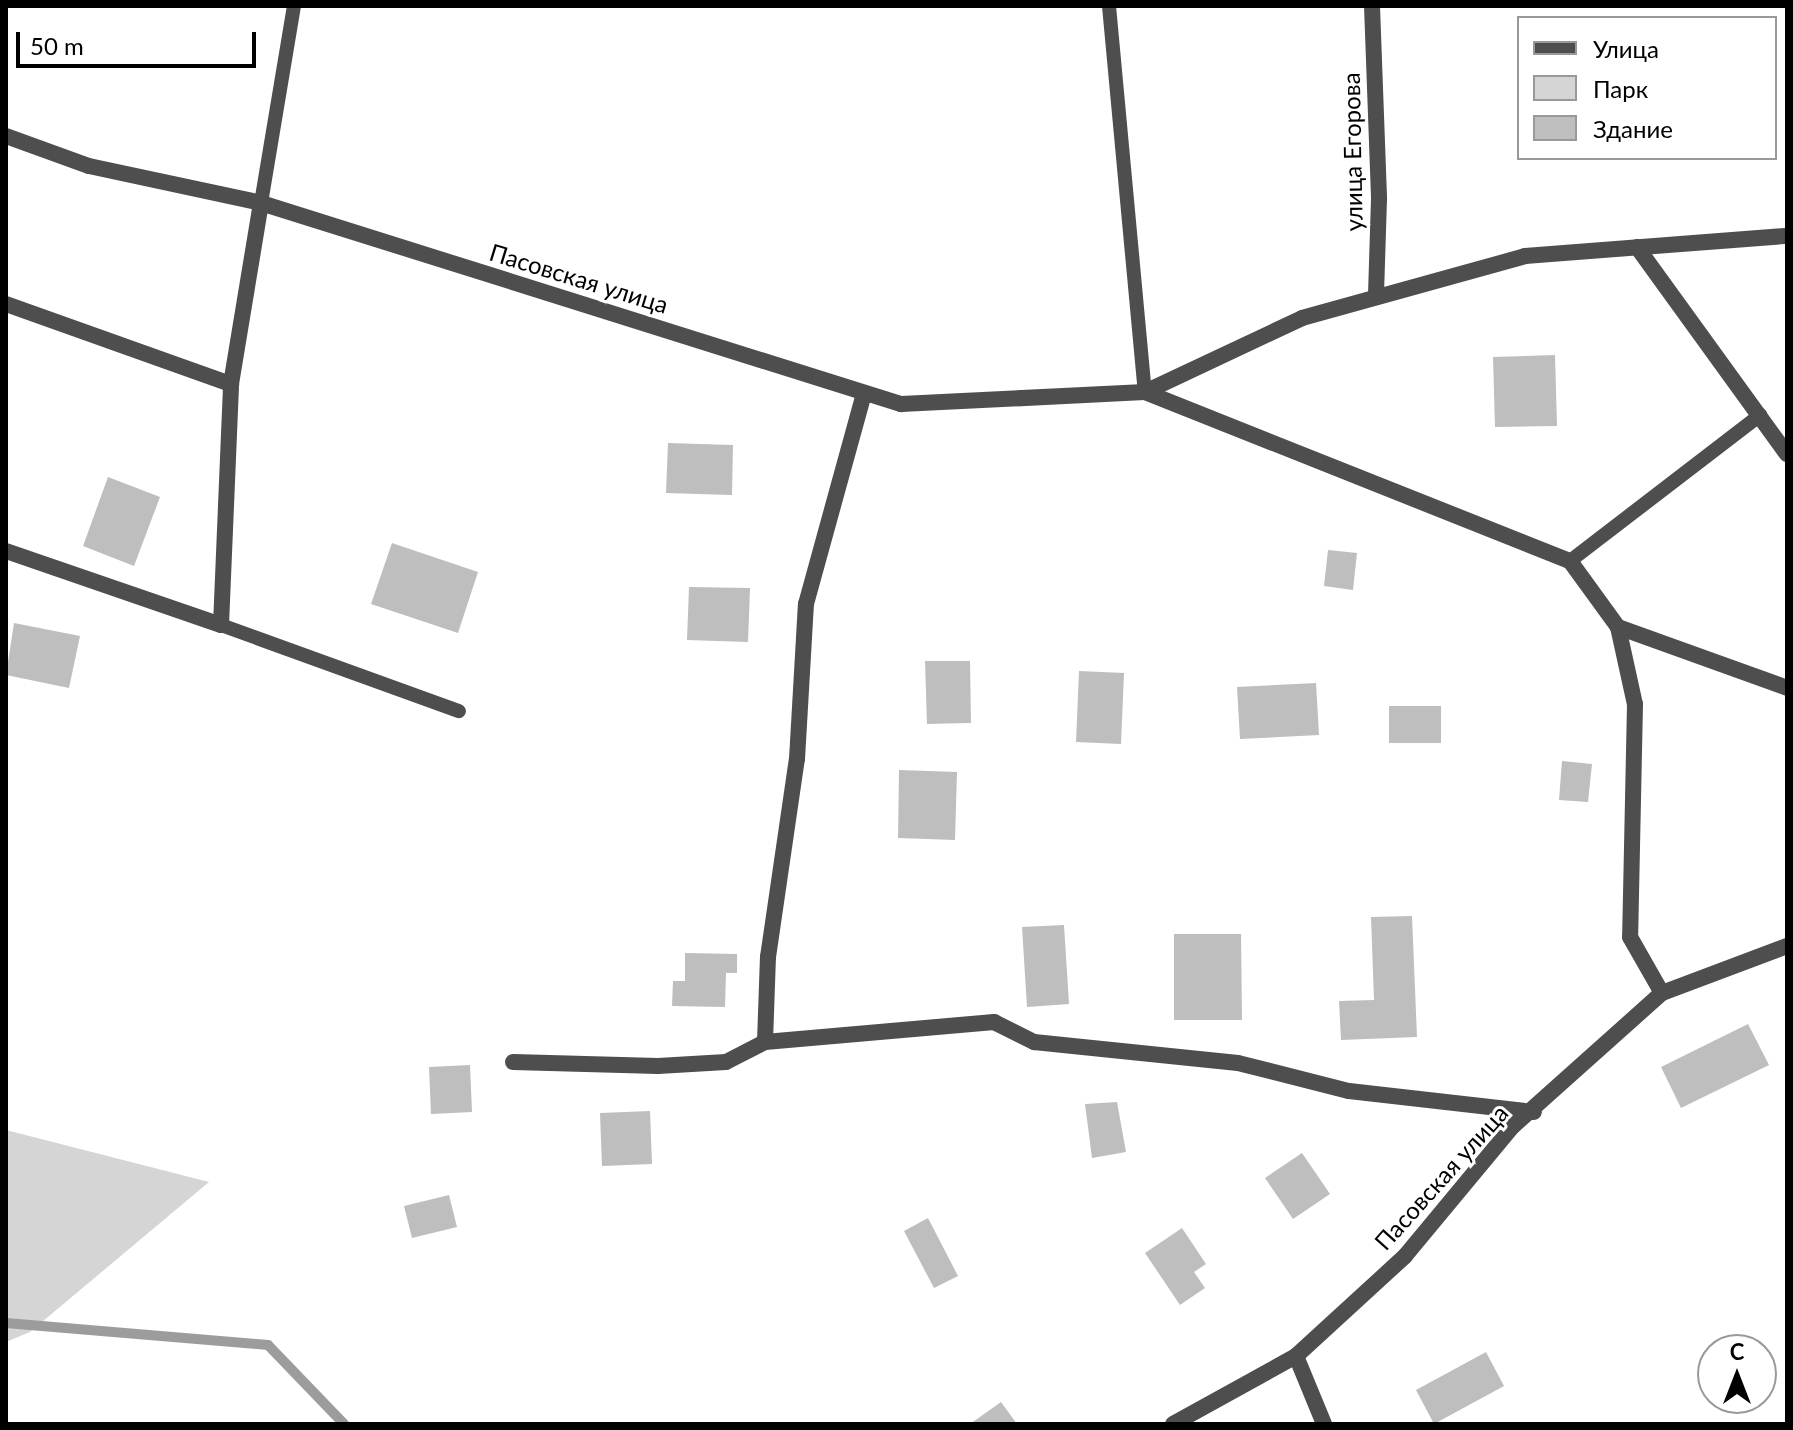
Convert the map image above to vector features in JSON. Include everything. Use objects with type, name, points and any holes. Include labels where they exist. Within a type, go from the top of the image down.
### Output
[{"type":"street","name":"улица Егорова","points":[[1372,6],[1379,199],[1376,297]]},
{"type":"street","name":"Пасовская улица","points":[[6,136],[89,166],[261,203],[901,404],[1145,392]]},
{"type":"street","points":[[6,551],[221,625],[231,384],[261,203]]},
{"type":"street","points":[[1145,392],[1302,318],[1525,256],[1787,236]]},
{"type":"street","points":[[1637,247],[1787,454]]},
{"type":"street","points":[[6,304],[231,384]]},
{"type":"street","points":[[1145,392],[1570,561],[1618,627],[1635,704],[1630,937],[1662,993]]},
{"type":"street","points":[[765,1042],[768,957],[797,759],[806,604],[864,393]]},
{"type":"street","points":[[1618,627],[1787,688]]},
{"type":"street","name":"Пасовская улица","points":[[1173,1424],[1296,1356],[1405,1256],[1512,1127],[1534,1112],[1662,993],[1787,946]]},
{"type":"street","points":[[513,1062],[658,1066],[726,1062],[765,1042],[994,1022],[1034,1042],[1238,1063],[1349,1091],[1534,1112]]},
{"type":"street","points":[[1296,1356],[1324,1424]]},
{"type":"lane","points":[[261,203],[294,6]]},
{"type":"lane","points":[[1109,6],[1145,392]]},
{"type":"lane","points":[[1570,561],[1760,415]]},
{"type":"lane","points":[[221,625],[459,711]]},
{"type":"green space","points":[[6,1130],[209,1182],[30,1332],[6,1342]]},
{"type":"building","points":[[1555,355],[1557,426],[1495,427],[1493,357]]},
{"type":"building","points":[[668,443],[733,445],[732,495],[666,493]]},
{"type":"building","points":[[108,477],[160,497],[134,566],[83,546]]},
{"type":"building","points":[[392,543],[478,572],[458,633],[371,604]]},
{"type":"building","points":[[1328,550],[1357,553],[1353,590],[1324,586]]},
{"type":"building","points":[[689,587],[750,588],[748,642],[687,640]]},
{"type":"building","points":[[14,623],[80,636],[69,688],[6,675]]},
{"type":"building","points":[[925,661],[970,661],[971,723],[927,724]]},
{"type":"building","points":[[1079,671],[1124,673],[1121,744],[1076,742]]},
{"type":"building","points":[[1316,683],[1319,735],[1240,739],[1237,687]]},
{"type":"building","points":[[1389,706],[1441,706],[1441,743],[1389,743]]},
{"type":"building","points":[[1562,761],[1592,764],[1588,802],[1559,800]]},
{"type":"building","points":[[899,770],[957,772],[955,840],[898,838]]},
{"type":"building","points":[[1412,916],[1417,1037],[1341,1040],[1339,1001],[1374,1000],[1371,917]]},
{"type":"building","points":[[1064,925],[1069,1004],[1027,1007],[1022,927]]},
{"type":"building","points":[[1174,934],[1241,934],[1242,1020],[1174,1020]]},
{"type":"building","points":[[685,953],[737,954],[737,973],[726,973],[725,1007],[672,1006],[673,981],[685,981]]},
{"type":"building","points":[[1748,1024],[1769,1065],[1681,1108],[1661,1067]]},
{"type":"building","points":[[470,1065],[472,1112],[431,1114],[429,1067]]},
{"type":"building","points":[[1117,1102],[1126,1152],[1092,1158],[1085,1104]]},
{"type":"building","points":[[650,1111],[652,1164],[602,1166],[600,1113]]},
{"type":"building","points":[[1302,1153],[1330,1194],[1293,1219],[1265,1178]]},
{"type":"building","points":[[449,1195],[457,1227],[412,1238],[404,1206]]},
{"type":"building","points":[[928,1218],[958,1276],[934,1288],[904,1231]]},
{"type":"building","points":[[1182,1228],[1206,1264],[1194,1272],[1205,1288],[1180,1305],[1145,1253]]},
{"type":"building","points":[[1486,1352],[1504,1386],[1434,1424],[1416,1390]]},
{"type":"building","points":[[1001,1402],[1017,1424],[970,1424]]},
{"type":"waterway","points":[[6,1323],[268,1345],[344,1424]]}]
